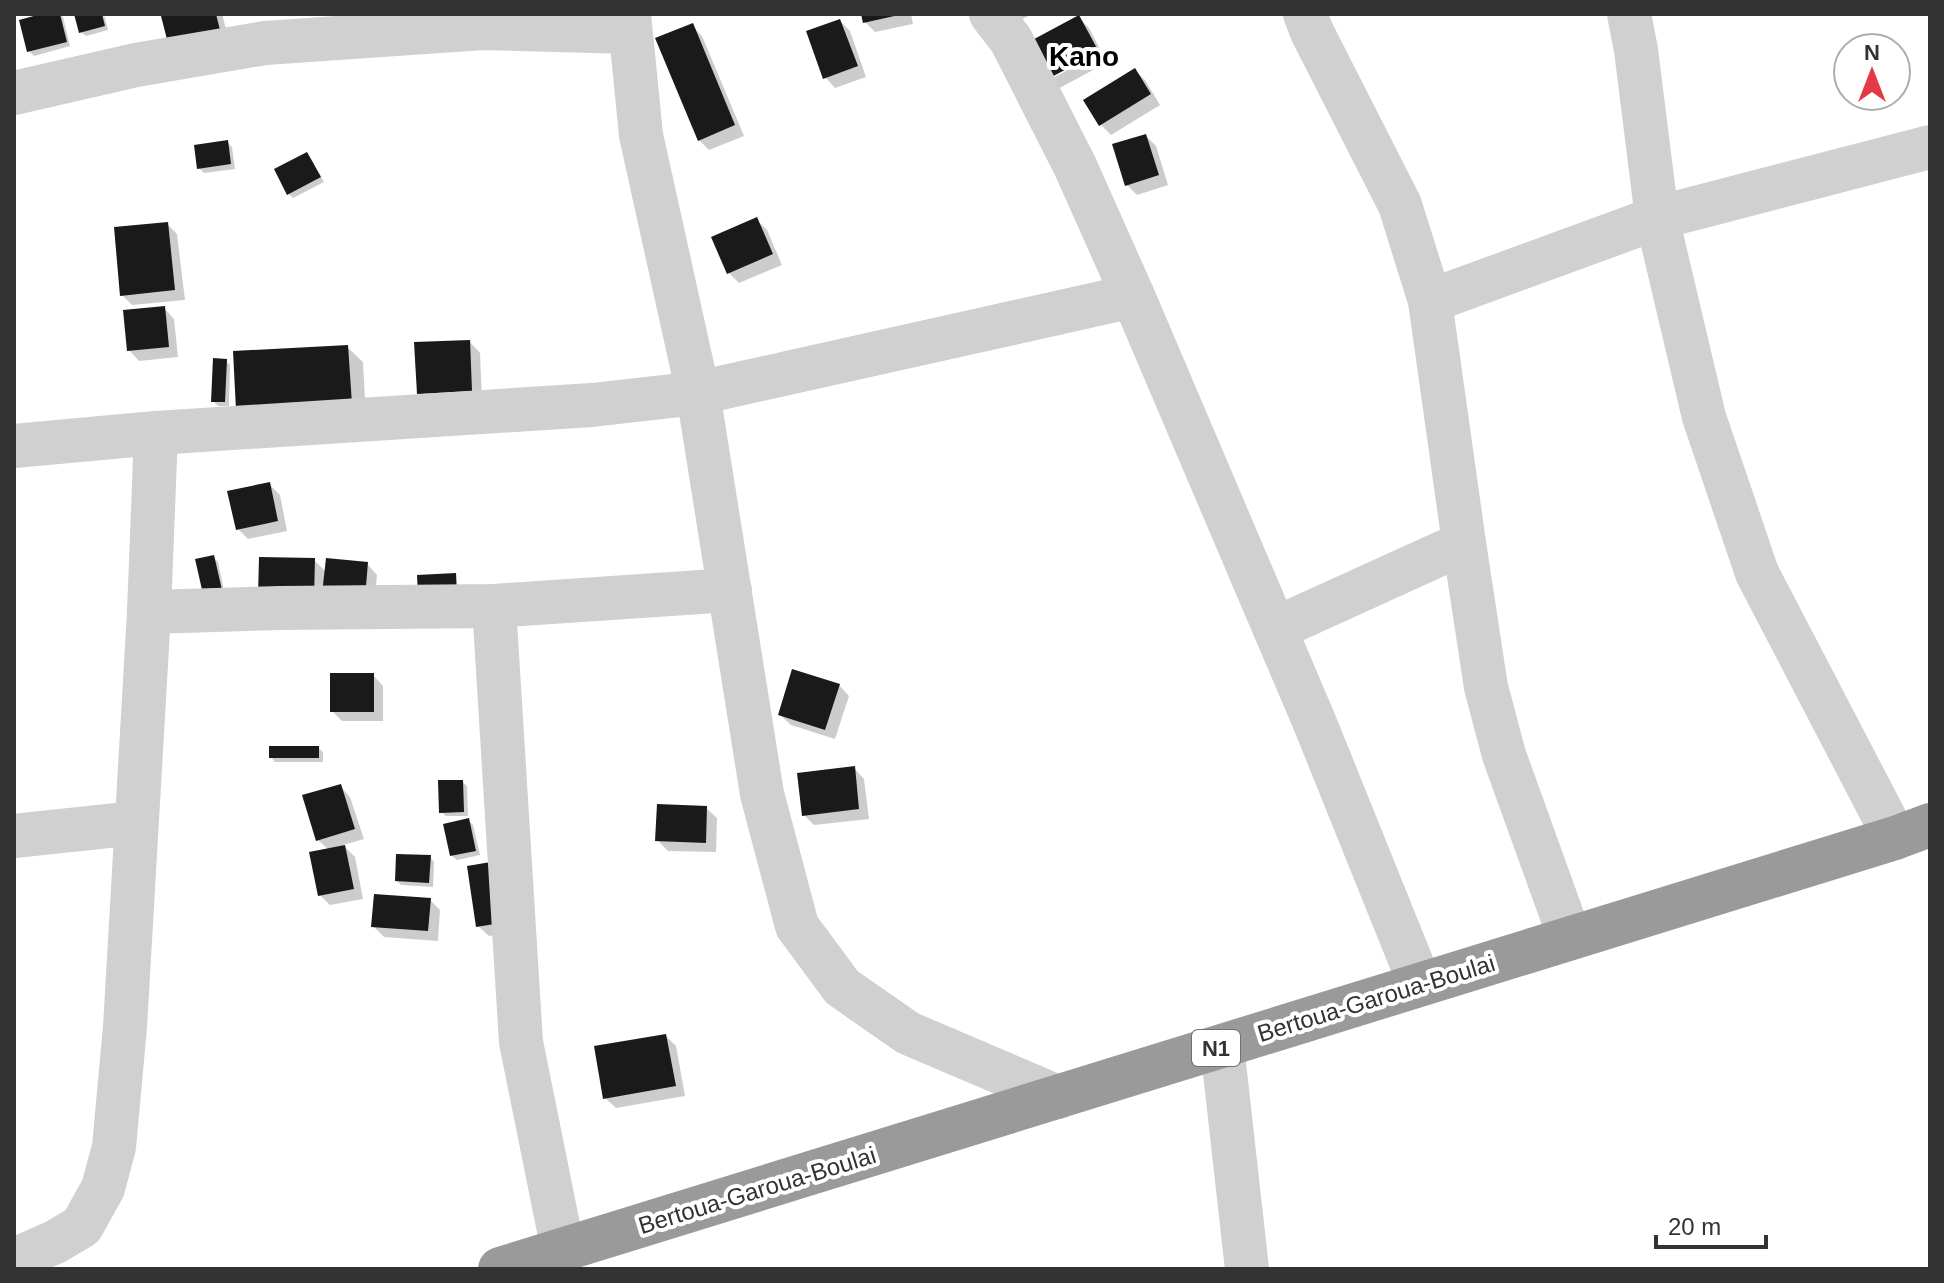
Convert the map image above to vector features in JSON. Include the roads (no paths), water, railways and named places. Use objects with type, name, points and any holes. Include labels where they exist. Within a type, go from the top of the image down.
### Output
[{"type":"highway","name":"Bertoua-Garoua-Boulai","points":[[500,1269],[1912,831]]},
{"type":"street","points":[[991,14],[1011,40],[1068,152],[1133,296],[1320,736],[1420,984]]},
{"type":"street","points":[[1305,14],[1400,205],[1430,301],[1486,687],[1504,755],[1570,938]]},
{"type":"street","points":[[1629,14],[1657,218],[1704,417],[1757,573],[1912,831]]},
{"type":"street","points":[[14,93],[136,65],[265,43],[483,28],[630,23],[641,135],[698,393],[762,794],[797,926],[842,987],[908,1033],[1058,1097]]},
{"type":"street","points":[[1430,301],[1657,218],[1930,147]]},
{"type":"street","points":[[14,446],[156,433],[592,405],[698,393],[1133,296]]},
{"type":"street","points":[[14,1260],[82,1226],[103,1188],[114,1147],[125,1027],[156,433]]},
{"type":"street","points":[[1275,629],[1464,543]]},
{"type":"street","points":[[149,612],[494,606],[730,590]]},
{"type":"street","points":[[494,606],[521,1042],[563,1250]]},
{"type":"street","points":[[14,836],[136,823]]},
{"type":"street","points":[[1222,1046],[1247,1269]]},
{"type":"district","name":"Kano","points":[[1084,56]]}]
